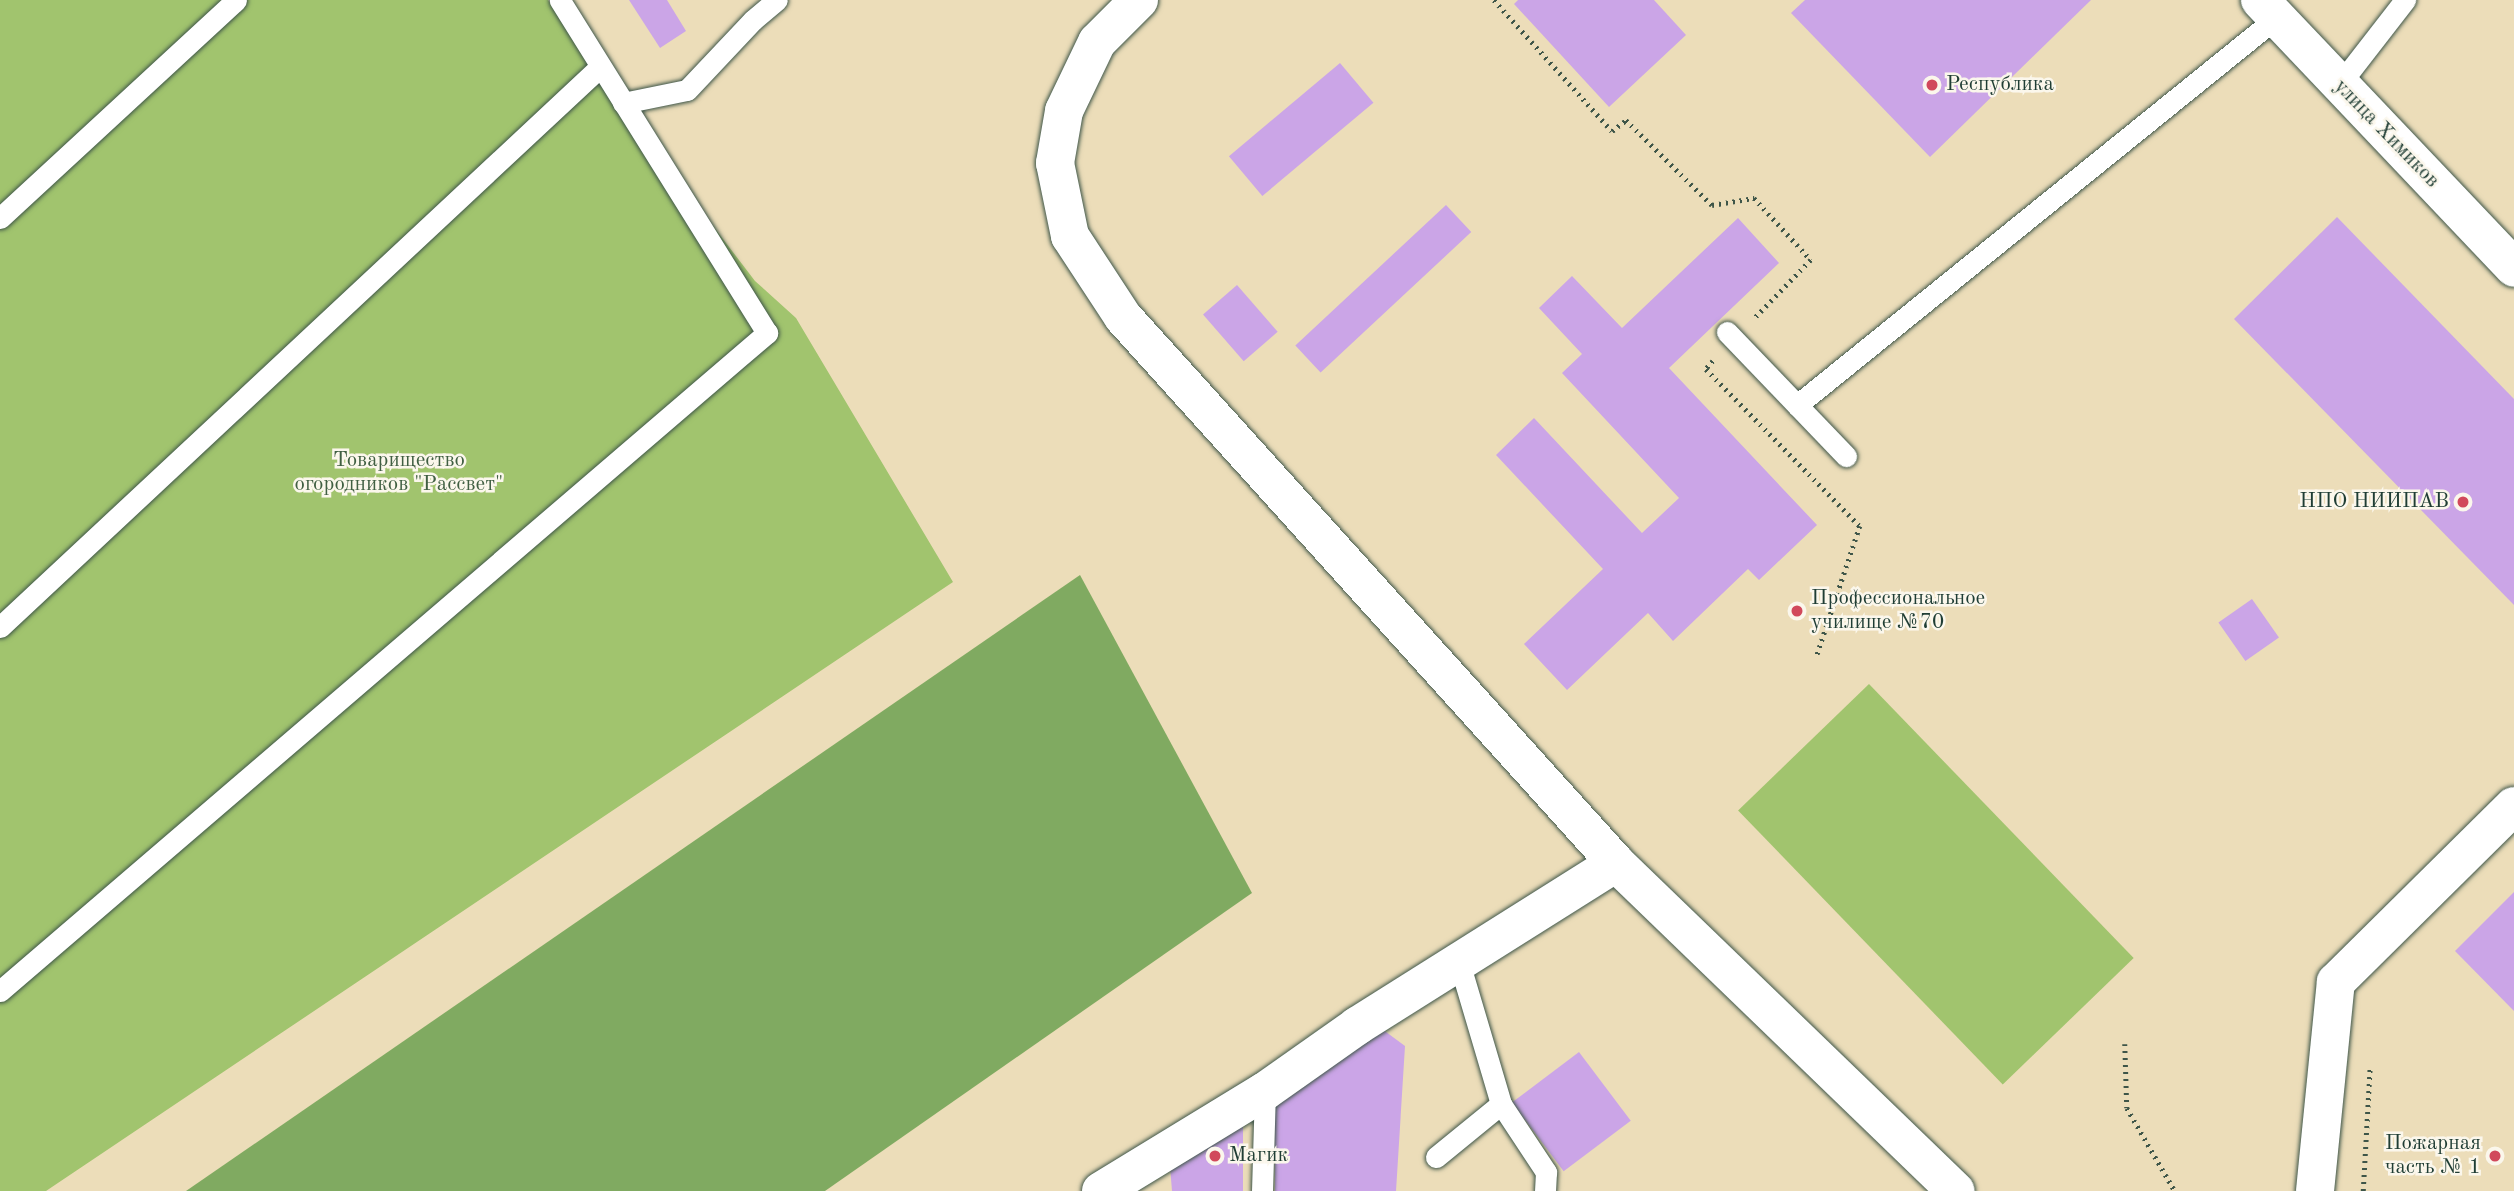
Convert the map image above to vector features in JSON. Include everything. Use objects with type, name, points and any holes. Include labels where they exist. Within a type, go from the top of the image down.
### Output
[{"type":"street","points":[[1139,0],[1097,42],[1064,111],[1055,163],[1070,236],[1123,317],[1616,863],[1956,1191]]},
{"type":"street","name":"улица Химиков","points":[[2268,9],[2514,268]]},
{"type":"street","points":[[2315,1191],[2336,982],[2514,806]]},
{"type":"street","points":[[1101,1191],[1265,1091],[1357,1026],[1616,863]]},
{"type":"lane","points":[[0,218],[236,0]]},
{"type":"lane","points":[[0,991],[767,333],[560,0]]},
{"type":"lane","points":[[623,103],[687,90],[753,20],[777,0]]},
{"type":"lane","points":[[2339,85],[2405,0]]},
{"type":"lane","points":[[1797,405],[2268,9]]},
{"type":"lane","points":[[0,627],[600,67]]},
{"type":"lane","points":[[1727,332],[1846,456]]},
{"type":"lane","points":[[1459,962],[1501,1104],[1546,1182],[1563,1191]]},
{"type":"lane","points":[[1262,1191],[1265,1091]]},
{"type":"lane","points":[[1436,1157],[1501,1104]]},
{"type":"path","points":[[2125,1044],[2127,1108],[2175,1191]]},
{"type":"path","points":[[2363,1191],[2370,1062]]},
{"type":"green space","name":"Товарищество огородников \"Рассвет\"","points":[[0,0],[548,0],[587,61],[755,281],[796,318],[953,582],[46,1191],[0,1191]]},
{"type":"green space","points":[[1080,575],[1252,893],[825,1191],[186,1191]]},
{"type":"green space","points":[[1869,684],[2134,958],[2003,1084],[1738,810]]},
{"type":"building","points":[[629,0],[667,0],[686,31],[660,48]]},
{"type":"building","points":[[1518,0],[1654,0],[1686,35],[1609,107],[1514,4]]},
{"type":"building","name":"Республика","points":[[1805,0],[2091,0],[1930,157],[1791,13]]},
{"type":"building","points":[[1340,63],[1373,103],[1262,196],[1229,156]]},
{"type":"building","points":[[1446,205],[1471,232],[1321,373],[1295,345]]},
{"type":"building","name":"НПО НИИПАВ","points":[[2337,217],[2514,399],[2514,605],[2234,319]]},
{"type":"building","points":[[1738,218],[1779,263],[1669,368],[1817,525],[1759,580],[1748,569],[1673,641],[1648,613],[1567,690],[1524,644],[1603,569],[1496,455],[1534,418],[1642,533],[1679,498],[1562,373],[1582,354],[1539,308],[1572,276],[1622,328]]},
{"type":"building","points":[[1237,285],[1278,332],[1244,361],[1203,315]]},
{"type":"building","points":[[2252,599],[2279,638],[2245,661],[2218,623]]},
{"type":"building","points":[[2514,892],[2514,1011],[2455,951]]},
{"type":"building","points":[[1382,1029],[1405,1046],[1396,1191],[1275,1191],[1274,1104]]},
{"type":"building","points":[[1579,1052],[1631,1121],[1564,1171],[1512,1103]]},
{"type":"building","name":"Магик","points":[[1243,1123],[1243,1191],[1172,1191],[1170,1166]]},
{"type":"place","name":"Республика","points":[[1932,85]]},
{"type":"place","name":"НПО НИИПАВ","points":[[2463,502]]},
{"type":"place","name":"Профессиональное училище №70","points":[[1797,611]]},
{"type":"place","name":"Магик","points":[[1215,1156]]},
{"type":"place","name":"Пожарная часть № 1","points":[[2495,1156]]}]
